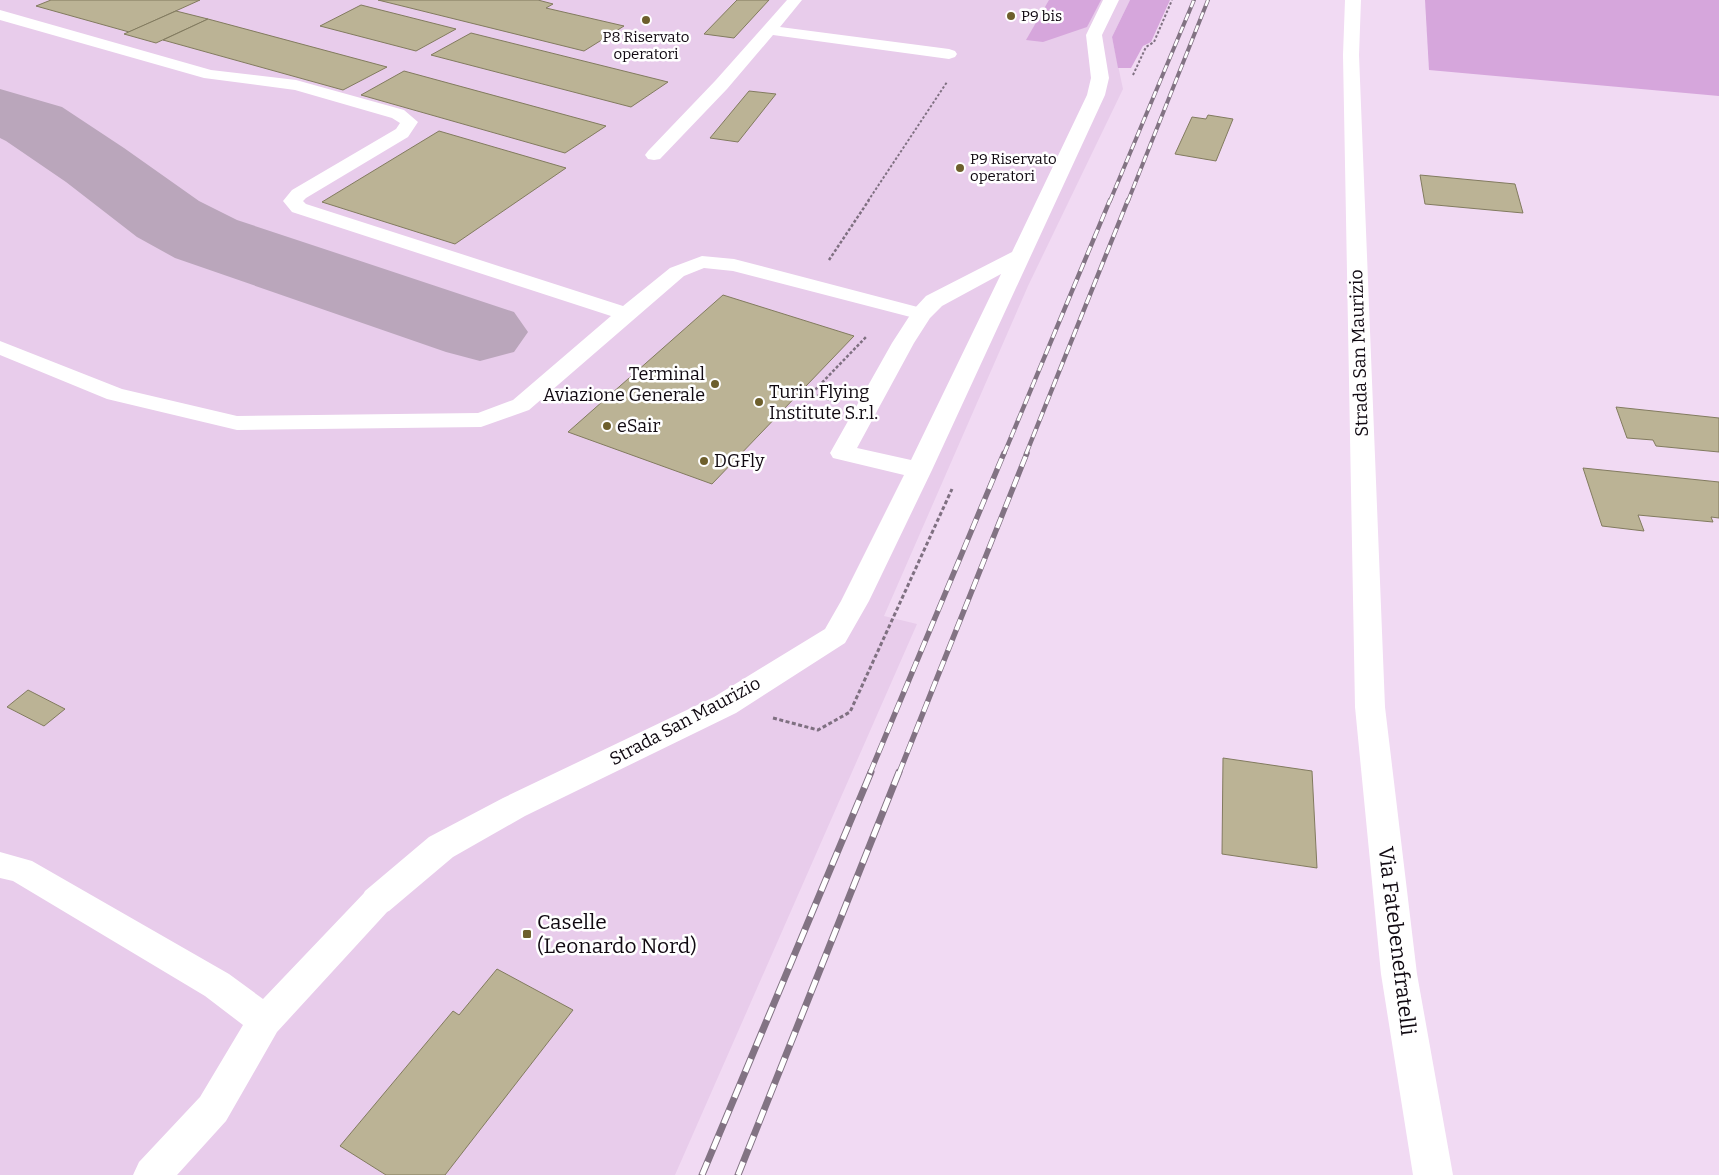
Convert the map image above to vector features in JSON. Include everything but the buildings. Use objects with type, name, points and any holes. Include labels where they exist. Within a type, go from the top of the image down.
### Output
[{"type":"street","name":"Strada San Maurizio","points":[[377,900],[441,847],[514,807],[725,705],[835,636],[855,601],[919,470],[1096,95],[1100,78],[1094,35],[1111,0]]},
{"type":"street","name":"Strada San Maurizio","points":[[1353,0],[1351,55],[1370,707]]},
{"type":"street","points":[[919,470],[842,453],[903,343],[922,314],[934,301],[1021,255]]},
{"type":"street","name":"Via Fatebenefratelli","points":[[1370,707],[1399,974],[1433,1175]]},
{"type":"lane","points":[[654,155],[721,85],[795,0]]},
{"type":"lane","points":[[2,7],[210,75],[296,85],[398,114],[409,122],[402,133],[299,194],[292,201],[299,208],[626,314]]},
{"type":"lane","points":[[770,30],[949,54]]},
{"type":"lane","points":[[0,347],[115,394],[237,423],[481,420],[521,405],[677,272],[702,262],[734,265],[922,314]]},
{"type":"lane","points":[[0,865],[21,870],[217,985],[265,1021]]},
{"type":"lane","points":[[152,1175],[213,1109],[265,1021],[377,900]]},
{"type":"path","points":[[825,265],[952,75]]},
{"type":"path","points":[[865,412],[811,394],[872,330],[853,324],[871,301]]},
{"type":"shaded area","points":[[0,0],[1130,0],[1112,37],[1123,89],[1028,286],[884,616],[917,624],[675,1175],[0,1175]]},
{"type":"shaded area","points":[[1049,0],[1101,0],[1087,27],[1043,42],[1026,40]]},
{"type":"shaded area","points":[[1130,0],[1170,0],[1151,42],[1143,46],[1131,68],[1118,68],[1112,37]]},
{"type":"shaded area","points":[[1425,0],[1719,0],[1719,96],[1429,70]]},
{"type":"taxiway","points":[[0,112],[34,124],[95,165],[168,219],[206,239],[480,332]]},
{"type":"railway","points":[[1110,201],[1194,0]]},
{"type":"railway","points":[[1128,201],[1208,0]]},
{"type":"railway","points":[[1004,454],[1110,200]]},
{"type":"railway","points":[[1026,454],[1128,200]]},
{"type":"railway","points":[[870,773],[1004,453]]},
{"type":"railway","points":[[899,773],[1027,453]]},
{"type":"railway","points":[[702,1175],[871,772]]},
{"type":"railway","points":[[738,1175],[899,772]]},
{"type":"place","name":"P9 bis","points":[[1011,16]]},
{"type":"place","name":"P8 Riservato operatori","points":[[646,20]]},
{"type":"place","name":"P9 Riservato operatori","points":[[960,168]]},
{"type":"place","name":"Terminal Aviazione Generale","points":[[715,384]]},
{"type":"place","name":"Turin Flying Institute S.r.l.","points":[[759,402]]},
{"type":"place","name":"eSair","points":[[607,426]]},
{"type":"place","name":"DGFly","points":[[704,461]]},
{"type":"place","name":"Caselle (Leonardo Nord)","points":[[527,934]]}]
